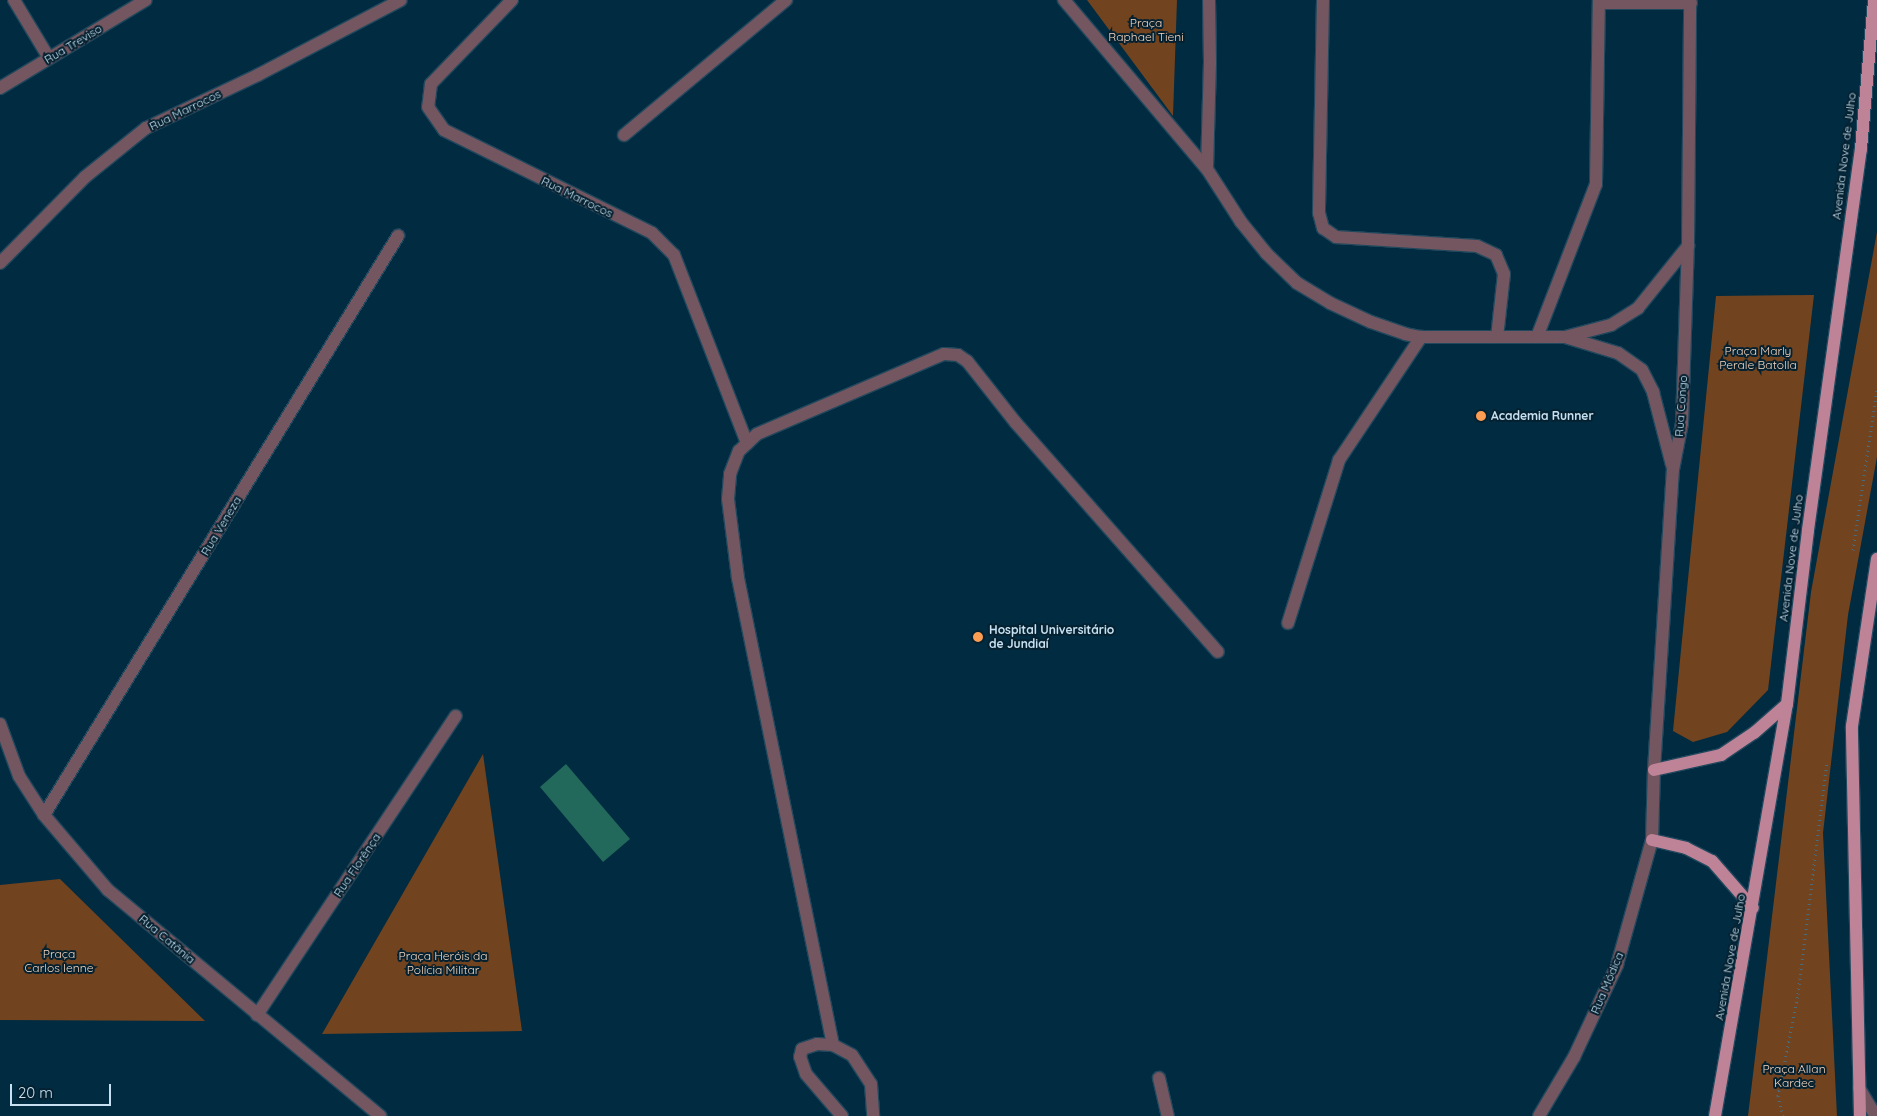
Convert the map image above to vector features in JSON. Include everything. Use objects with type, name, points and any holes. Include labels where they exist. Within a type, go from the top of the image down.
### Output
[{"type":"main road","name":"Avenida Nove de Julho","points":[[1715,1116],[1753,908],[1787,704],[1808,530],[1861,149],[1874,0]]},
{"type":"main road","points":[[1860,1116],[1852,726],[1877,559]]},
{"type":"main road","points":[[1654,770],[1721,755],[1754,733],[1787,704]]},
{"type":"main road","points":[[1652,840],[1686,848],[1712,861],[1753,908]]},
{"type":"street","points":[[14,0],[49,58]]},
{"type":"street","name":"Rua Treviso","points":[[0,88],[146,0]]},
{"type":"street","name":"Rua Marrocos","points":[[0,263],[85,177],[146,128],[258,75],[401,0]]},
{"type":"street","name":"Rua Marrocos","points":[[512,0],[432,84],[428,107],[444,130],[652,232],[674,255],[747,444]]},
{"type":"street","points":[[624,135],[786,0]]},
{"type":"street","points":[[1064,0],[1206,169],[1246,228],[1266,253],[1297,283],[1330,303],[1371,322],[1405,334],[1421,337],[1564,337],[1611,325],[1638,308],[1688,246]]},
{"type":"street","points":[[1206,169],[1210,63],[1209,0]]},
{"type":"street","points":[[1322,0],[1319,213],[1323,228],[1336,237],[1477,246],[1496,255],[1504,274],[1497,337]]},
{"type":"street","points":[[1537,337],[1596,184],[1599,2],[1690,2]]},
{"type":"street","name":"Rua Congo","points":[[1652,840],[1654,770],[1673,470],[1682,423],[1688,246],[1690,2]]},
{"type":"street","name":"Rua Veneza","points":[[44,815],[398,236]]},
{"type":"street","points":[[1288,623],[1339,460],[1421,337]]},
{"type":"street","points":[[1564,337],[1618,353],[1642,370],[1653,392],[1673,470]]},
{"type":"street","points":[[834,1045],[738,578],[728,499],[730,474],[739,451],[757,434],[944,354],[958,355],[968,361],[1016,424],[1218,652]]},
{"type":"street","name":"Rua Florênça","points":[[257,1015],[456,716]]},
{"type":"street","name":"Rua Catânia","points":[[0,724],[18,776],[44,815],[108,890],[380,1116]]},
{"type":"street","name":"Rua Módica","points":[[1539,1116],[1574,1057],[1617,965],[1652,840]]},
{"type":"street","points":[[842,1116],[806,1074],[800,1057],[802,1049],[817,1044],[834,1045],[852,1055],[870,1084],[874,1116]]},
{"type":"street","points":[[1159,1078],[1168,1116]]},
{"type":"street","points":[[1859,1088],[1876,1116]]},
{"type":"green space","name":"Praça Raphael Tieni","points":[[1087,0],[1177,0],[1173,116]]},
{"type":"green space","name":"Praça Allan Kardec","points":[[1877,232],[1877,457],[1848,615],[1823,833],[1837,1116],[1748,1116],[1811,592]]},
{"type":"green space","name":"Praça Marly Perale Batolla","points":[[1814,295],[1768,690],[1727,732],[1693,742],[1673,731],[1716,296]]},
{"type":"green space","name":"Praça Heróis da Polícia Militar","points":[[483,754],[522,1031],[322,1034]]},
{"type":"green space","name":"Praça Carlos Ienne","points":[[60,879],[205,1021],[0,1020],[0,885]]},
{"type":"shaded area","points":[[566,764],[630,839],[603,862],[540,787]]},
{"type":"place","name":"Academia Runner","points":[[1481,416]]},
{"type":"place","name":"Hospital Universitário de Jundiaí","points":[[978,637]]}]
